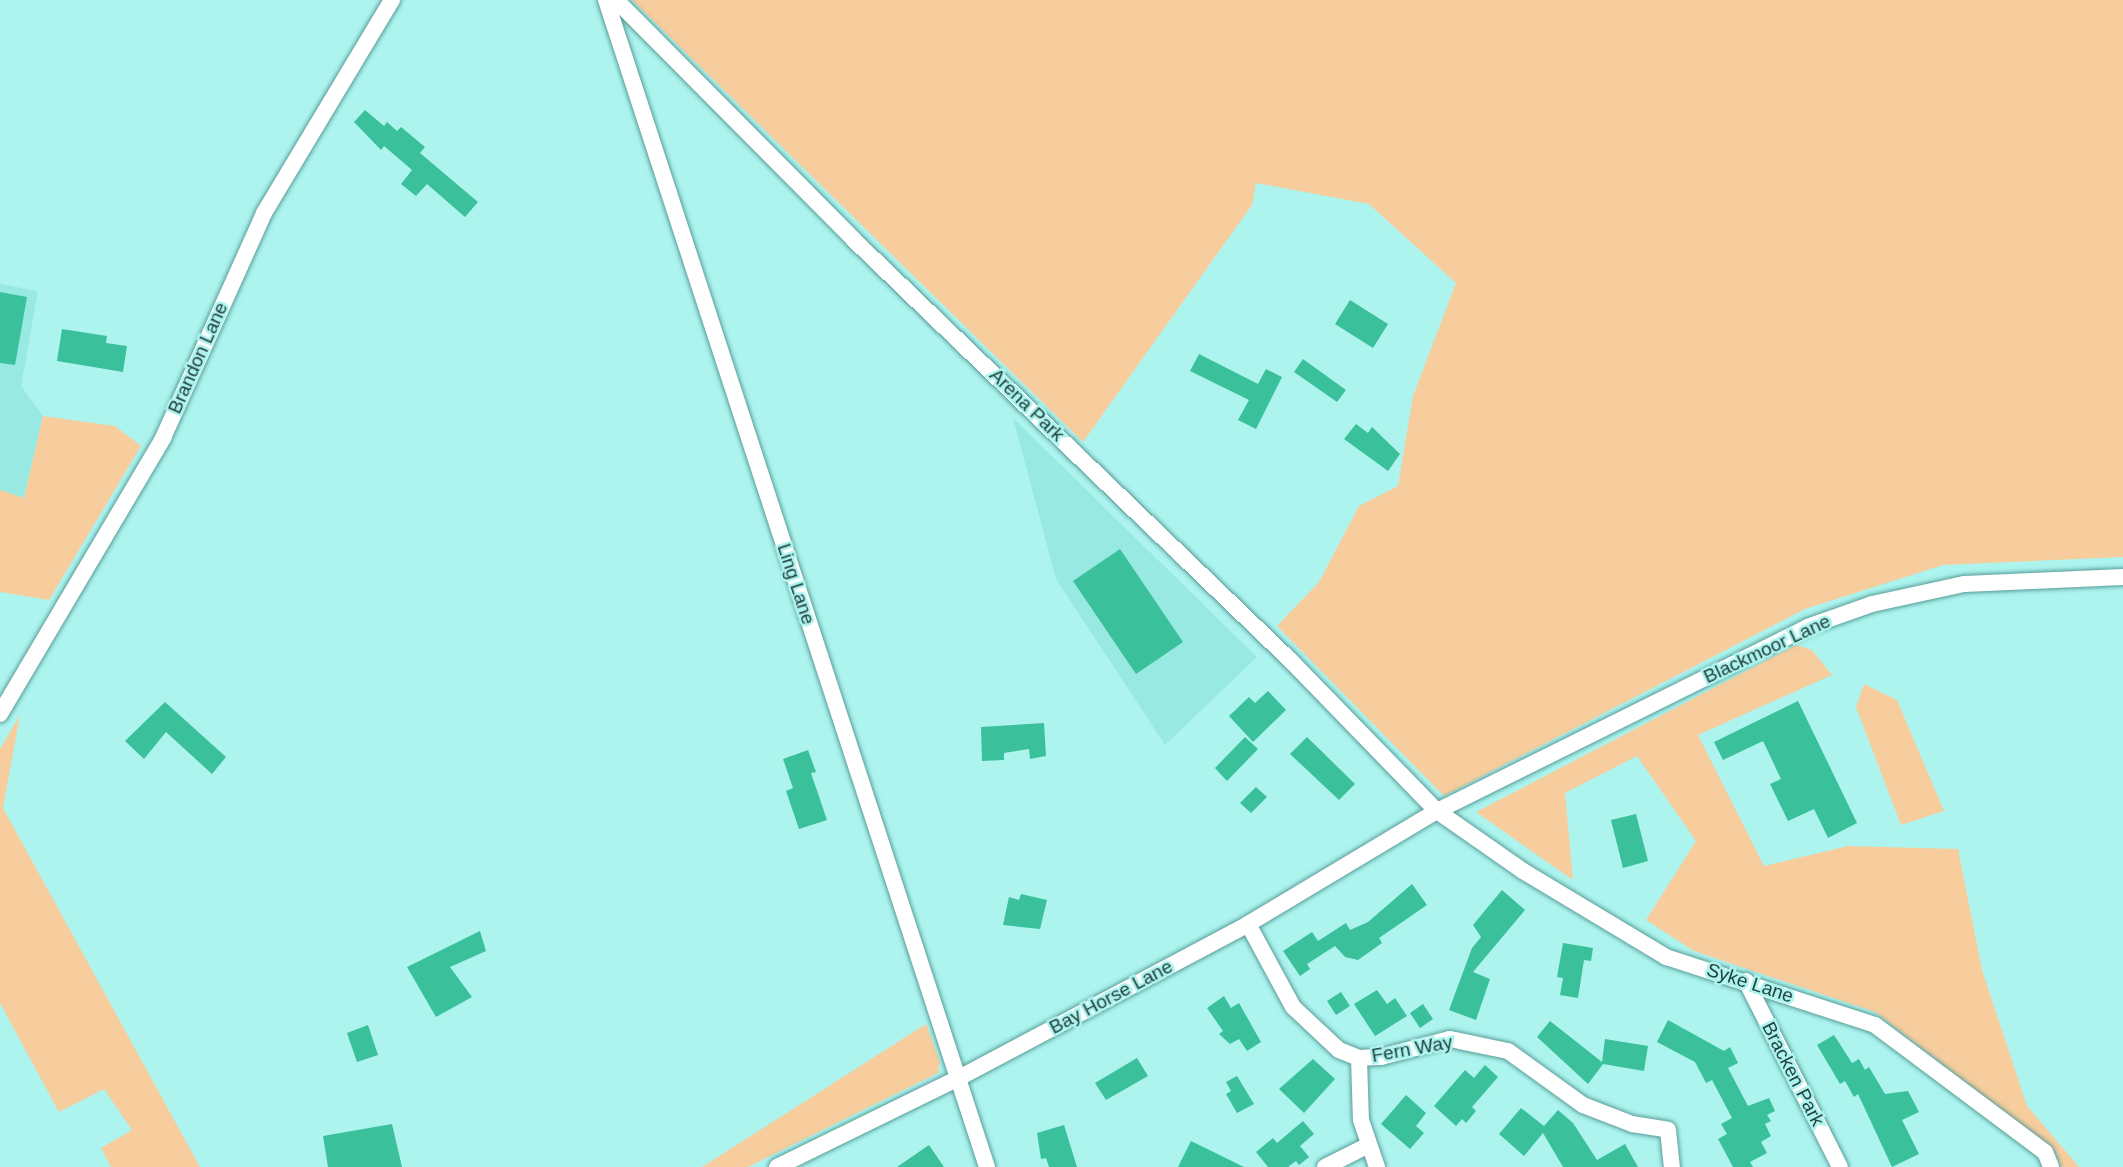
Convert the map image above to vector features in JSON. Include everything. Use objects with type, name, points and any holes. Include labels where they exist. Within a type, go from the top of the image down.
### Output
[{"type":"street","name":"Brandon Lane","points":[[0,714],[163,438],[264,213],[393,0]]},
{"type":"street","name":"Ling Lane","points":[[606,0],[987,1167]]},
{"type":"street","name":"Arena Park","points":[[616,0],[854,240],[1256,627],[1437,811]]},
{"type":"street","name":"Blackmoor Lane","points":[[1437,811],[1769,645],[1871,604],[1964,584],[2123,577]]},
{"type":"street","name":"Bay Horse Lane","points":[[777,1167],[957,1079],[1248,924],[1437,811]]},
{"type":"street","name":"Syke Lane","points":[[1437,811],[1524,871],[1666,957],[1875,1025],[2045,1152],[2051,1167]]},
{"type":"street","name":"Fern Way","points":[[1248,924],[1293,1007],[1320,1037],[1359,1058],[1450,1039],[1508,1051],[1583,1105],[1632,1124],[1668,1130],[1672,1167]]},
{"type":"street","name":"Bracken Park","points":[[1746,981],[1840,1167]]},
{"type":"street","points":[[1359,1058],[1358,1093],[1367,1146],[1377,1167]]},
{"type":"street","points":[[1325,1167],[1367,1146]]},
{"type":"shaded area","points":[[632,0],[2123,0],[2123,557],[1943,565],[1805,609],[1444,796],[1277,626],[1319,582],[1359,506],[1398,486],[1413,396],[1456,283],[1369,204],[1256,183],[1252,205],[1083,442]]},
{"type":"shaded area","points":[[0,284],[38,291],[21,386],[43,416],[24,498],[0,490]]},
{"type":"shaded area","points":[[43,416],[115,426],[141,446],[49,600],[0,592],[0,490],[24,498]]},
{"type":"shaded area","points":[[1013,418],[1257,657],[1165,745],[1056,579]]},
{"type":"shaded area","points":[[1796,645],[1812,650],[1832,675],[1698,735],[1764,866],[1848,846],[1958,849],[1982,970],[2027,1106],[2079,1167],[2061,1167],[2055,1152],[1875,1012],[1694,951],[1646,920],[1696,841],[1637,756],[1565,793],[1573,880],[1476,812]]},
{"type":"shaded area","points":[[1864,684],[1897,700],[1944,811],[1901,825],[1856,707]]},
{"type":"shaded area","points":[[20,715],[3,808],[200,1167],[111,1167],[101,1148],[132,1130],[104,1089],[59,1112],[0,1003],[0,749]]},
{"type":"shaded area","points":[[926,1024],[940,1062],[938,1073],[748,1167],[702,1167]]},
{"type":"building","points":[[365,110],[384,126],[387,122],[397,131],[401,127],[425,147],[420,153],[478,202],[465,217],[427,184],[416,196],[401,184],[412,170],[384,146],[381,150],[354,122]]},
{"type":"building","points":[[0,292],[27,297],[15,365],[0,363]]},
{"type":"building","points":[[1350,300],[1388,324],[1373,348],[1335,324]]},
{"type":"building","points":[[62,329],[107,336],[106,343],[127,346],[123,372],[57,361]]},
{"type":"building","points":[[1199,354],[1258,384],[1266,369],[1282,377],[1256,429],[1238,420],[1249,400],[1190,371]]},
{"type":"building","points":[[1303,359],[1346,390],[1337,402],[1294,372]]},
{"type":"building","points":[[1356,424],[1368,433],[1372,427],[1400,454],[1388,471],[1344,439]]},
{"type":"building","points":[[1120,549],[1183,642],[1136,674],[1073,581]]},
{"type":"building","points":[[1268,691],[1286,710],[1253,742],[1229,716],[1249,697],[1255,703]]},
{"type":"building","points":[[1798,701],[1857,823],[1828,838],[1814,809],[1788,821],[1770,784],[1781,779],[1763,741],[1723,760],[1714,742]]},
{"type":"building","points":[[165,702],[226,757],[212,774],[166,732],[144,759],[125,741]]},
{"type":"building","points":[[1044,723],[1046,756],[1030,759],[1029,749],[1004,753],[1004,760],[982,761],[981,727]]},
{"type":"building","points":[[1245,737],[1258,749],[1227,781],[1215,768]]},
{"type":"building","points":[[1307,737],[1355,784],[1339,800],[1290,754]]},
{"type":"building","points":[[808,750],[816,772],[811,773],[827,820],[799,829],[786,791],[793,788],[783,759]]},
{"type":"building","points":[[1256,787],[1267,797],[1251,813],[1240,803]]},
{"type":"building","points":[[1636,814],[1648,861],[1623,868],[1611,820]]},
{"type":"building","points":[[1412,884],[1427,905],[1379,938],[1382,943],[1358,960],[1345,957],[1335,946],[1307,964],[1310,969],[1300,976],[1283,951],[1312,932],[1318,941],[1346,923],[1350,930],[1368,922]]},
{"type":"building","points":[[1502,890],[1525,910],[1473,972],[1490,979],[1476,1020],[1449,1010],[1472,948],[1481,937],[1473,925]]},
{"type":"building","points":[[1021,894],[1047,900],[1040,929],[1003,925],[1009,897],[1019,900]]},
{"type":"building","points":[[480,931],[486,951],[450,967],[472,997],[436,1017],[407,967]]},
{"type":"building","points":[[1563,943],[1593,948],[1591,961],[1584,960],[1578,998],[1560,995],[1563,978],[1557,977]]},
{"type":"building","points":[[1377,990],[1387,1004],[1395,998],[1407,1016],[1375,1036],[1354,1004]]},
{"type":"building","points":[[1341,992],[1350,1006],[1336,1015],[1327,1001]]},
{"type":"building","points":[[1224,996],[1231,1008],[1239,1003],[1261,1042],[1247,1051],[1239,1039],[1230,1044],[1219,1034],[1223,1031],[1207,1008]]},
{"type":"building","points":[[1423,1004],[1433,1019],[1420,1028],[1410,1013]]},
{"type":"building","points":[[1668,1020],[1724,1051],[1730,1047],[1738,1063],[1728,1068],[1748,1106],[1769,1098],[1775,1111],[1767,1115],[1771,1121],[1765,1124],[1771,1136],[1761,1142],[1767,1153],[1750,1162],[1753,1167],[1733,1167],[1718,1139],[1727,1134],[1721,1124],[1732,1118],[1712,1080],[1706,1083],[1695,1062],[1657,1042]]},
{"type":"building","points":[[1550,1021],[1602,1062],[1605,1039],[1648,1046],[1644,1071],[1603,1064],[1588,1084],[1537,1037]]},
{"type":"building","points":[[368,1025],[378,1055],[357,1062],[347,1033]]},
{"type":"building","points":[[1834,1035],[1852,1063],[1859,1059],[1865,1070],[1869,1067],[1885,1094],[1908,1091],[1919,1112],[1902,1120],[1919,1154],[1892,1167],[1858,1094],[1854,1097],[1845,1081],[1840,1084],[1817,1045]]},
{"type":"building","points":[[1137,1058],[1148,1076],[1106,1100],[1095,1083]]},
{"type":"building","points":[[1313,1059],[1335,1079],[1304,1113],[1279,1089]]},
{"type":"building","points":[[1485,1065],[1498,1077],[1472,1107],[1476,1111],[1466,1123],[1462,1119],[1456,1126],[1434,1106],[1465,1070],[1474,1078]]},
{"type":"building","points":[[1237,1076],[1254,1104],[1237,1113],[1226,1094],[1231,1091],[1226,1082]]},
{"type":"building","points":[[1406,1095],[1426,1113],[1416,1126],[1424,1133],[1410,1149],[1381,1124]]},
{"type":"building","points":[[1521,1108],[1544,1126],[1558,1110],[1573,1123],[1597,1160],[1625,1144],[1638,1167],[1563,1167],[1543,1133],[1524,1156],[1499,1134]]},
{"type":"building","points":[[1303,1121],[1314,1134],[1300,1146],[1309,1157],[1299,1165],[1296,1161],[1288,1167],[1268,1167],[1256,1152],[1273,1138],[1277,1143]]},
{"type":"building","points":[[392,1124],[402,1167],[328,1167],[323,1136]]},
{"type":"building","points":[[1064,1125],[1077,1167],[1049,1167],[1046,1158],[1041,1159],[1037,1133]]},
{"type":"building","points":[[1191,1141],[1244,1167],[1178,1167]]},
{"type":"building","points":[[929,1145],[944,1167],[897,1167]]}]
